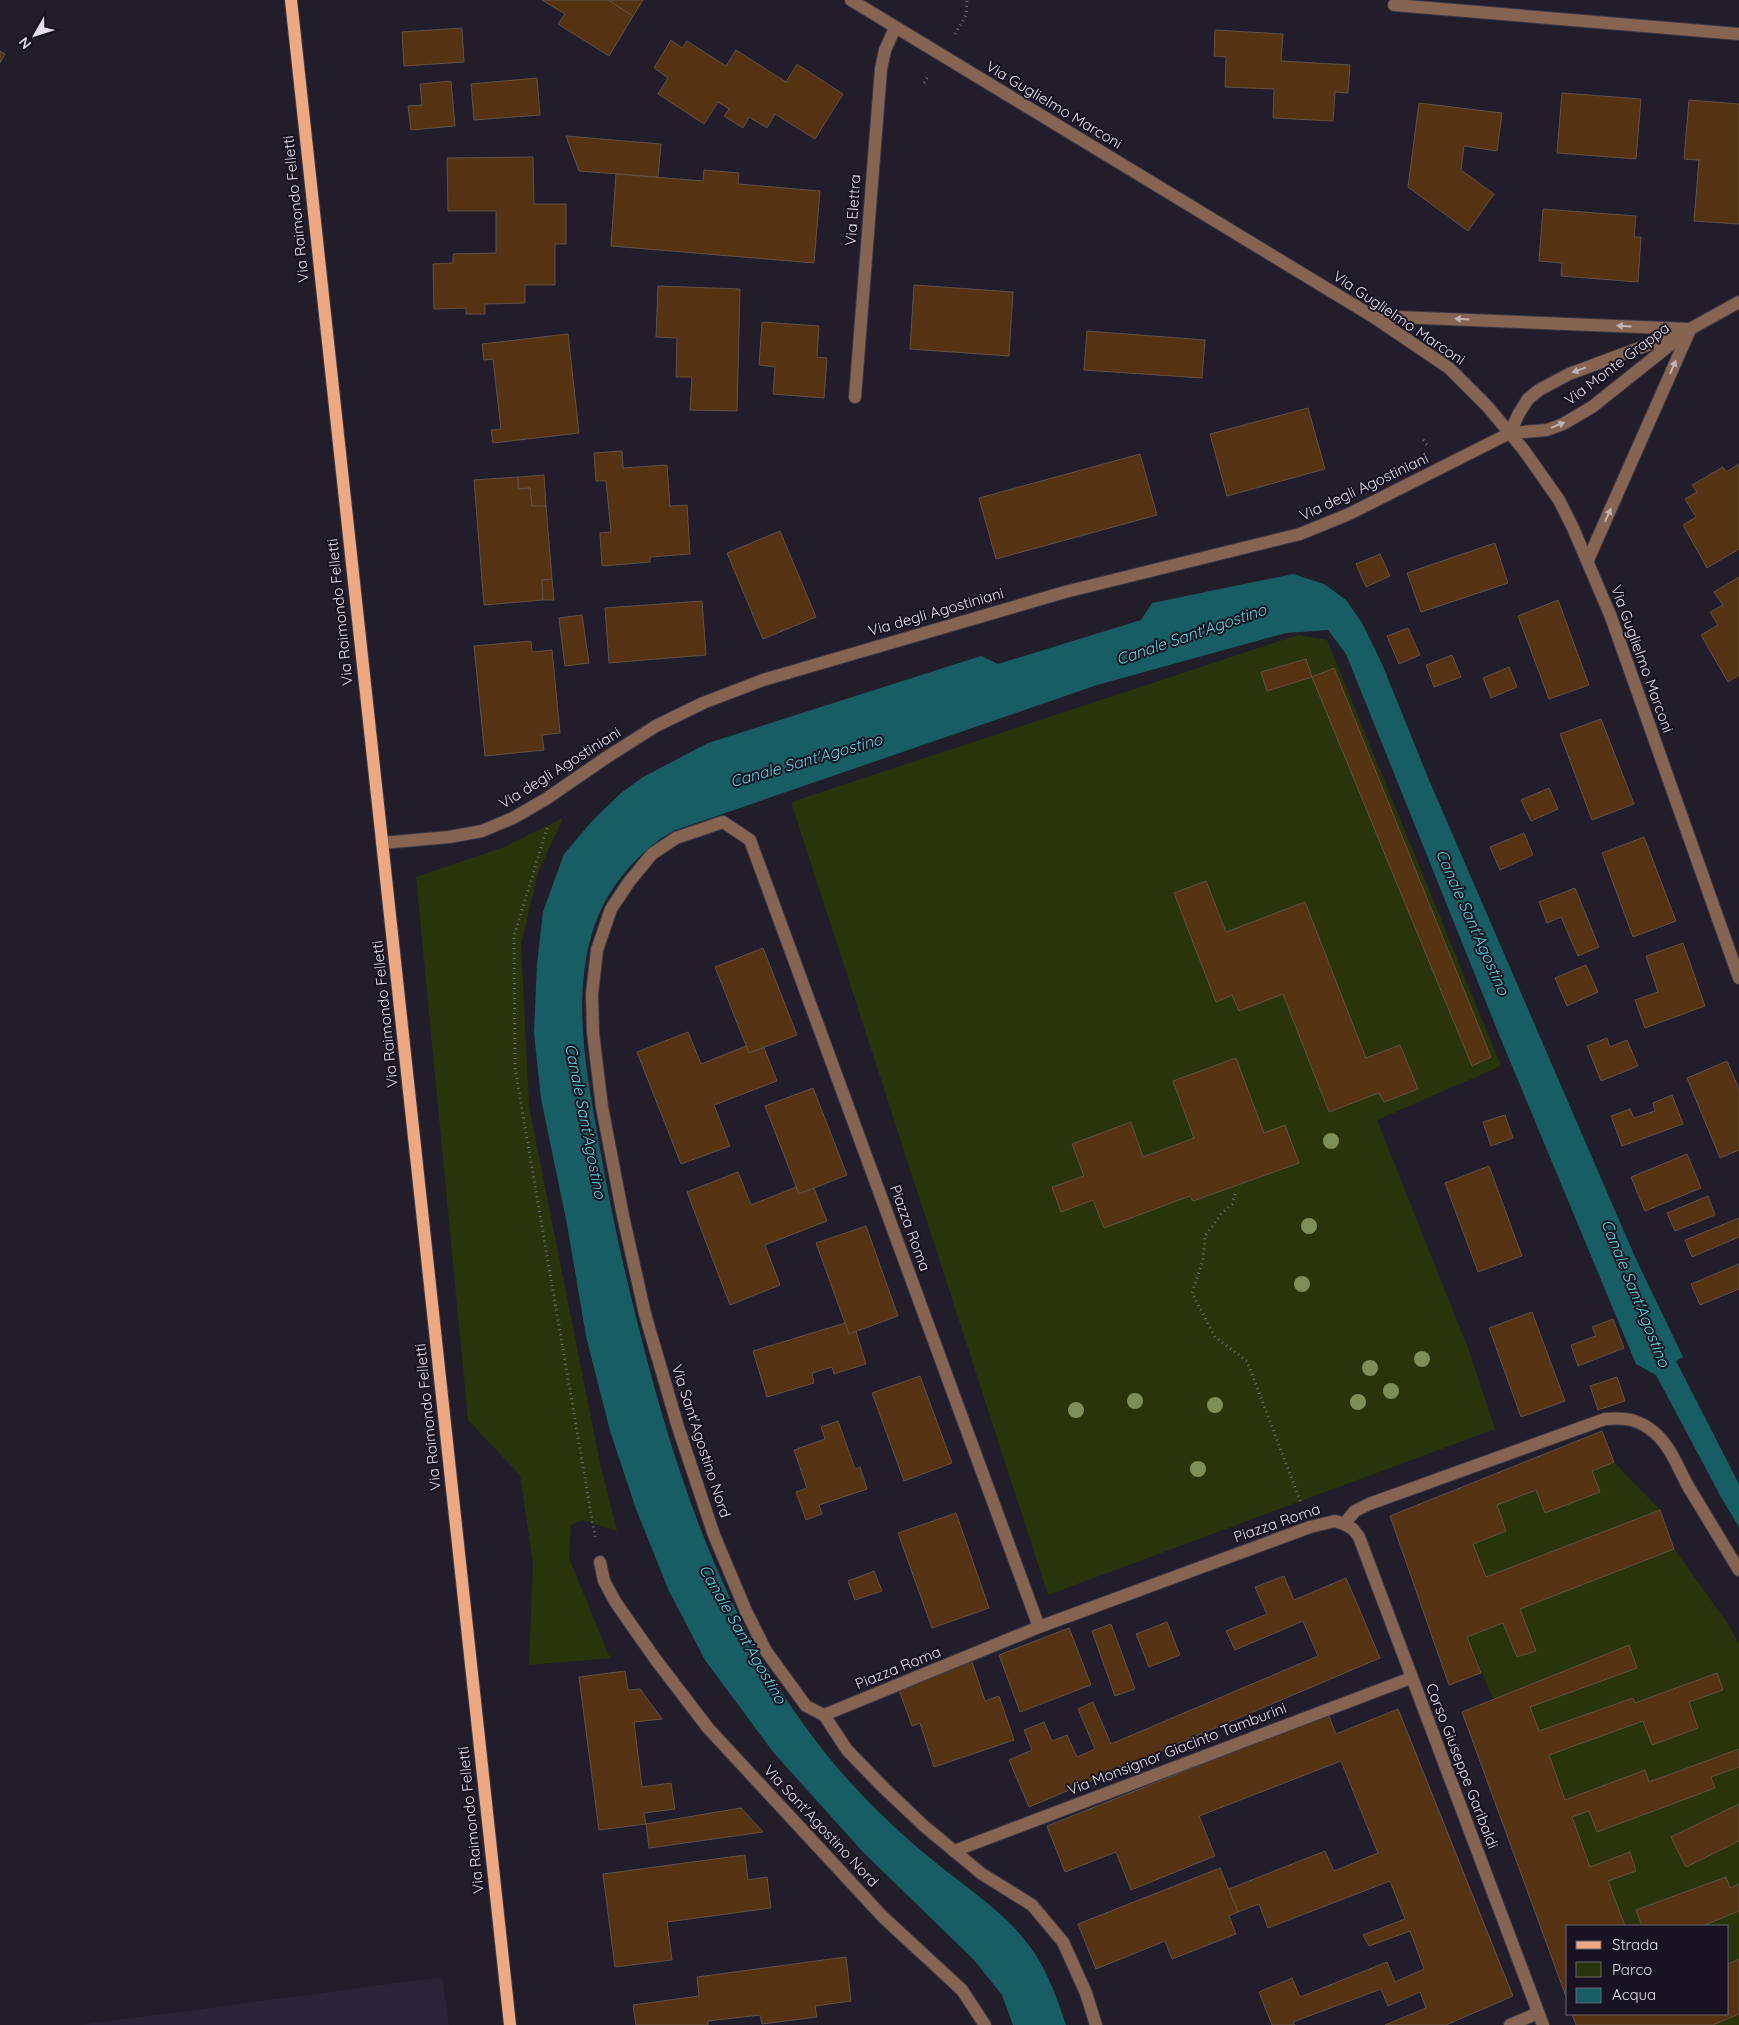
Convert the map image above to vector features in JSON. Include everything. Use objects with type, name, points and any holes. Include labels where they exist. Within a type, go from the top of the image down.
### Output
[{"type":"main road","name":"Via Raimondo Felletti","points":[[290,0],[510,2025]]},
{"type":"street","name":"Via Guglielmo Marconi","points":[[851,0],[1372,316],[1449,368],[1476,394],[1510,433],[1543,476],[1559,500],[1588,560],[1614,626],[1739,978]]},
{"type":"street","points":[[1394,5],[1739,34]]},
{"type":"street","name":"Via Elettra","points":[[855,397],[880,69],[885,50],[895,28]]},
{"type":"street","name":"Via Monte Grappa","points":[[1690,329],[1592,407],[1563,424],[1547,430],[1510,433],[1518,415],[1528,400],[1546,385],[1569,374],[1690,329],[1739,302]]},
{"type":"street","name":"Via Monte Grappa","points":[[1372,316],[1690,329]]},
{"type":"street","name":"Via Monte Grappa","points":[[1588,560],[1690,329]]},
{"type":"street","name":"Via degli Agostiniani","points":[[382,843],[482,832],[513,818],[546,799],[656,726],[703,703],[763,680],[1065,592],[1300,534],[1349,514],[1510,433]]},
{"type":"street","name":"Via Sant'Agostino Nord","points":[[750,840],[723,822],[676,838],[652,854],[629,882],[611,909],[596,950],[592,994],[593,1033],[602,1107],[623,1216],[645,1314],[681,1436],[714,1535],[746,1611],[766,1651],[806,1706],[824,1715],[847,1750],[924,1826],[982,1874],[1032,1905],[1063,1942],[1086,1993],[1096,2025]]},
{"type":"street","name":"Piazza Roma","points":[[750,840],[1039,1628]]},
{"type":"street","name":"Piazza Roma","points":[[824,1715],[1039,1628],[1310,1527],[1335,1521],[1344,1524],[1355,1511],[1369,1504],[1606,1418],[1624,1417],[1638,1422],[1656,1433],[1670,1452],[1688,1486],[1739,1570]]},
{"type":"street","name":"Corso Giuseppe Garibaldi","points":[[1344,1524],[1353,1529],[1358,1537],[1541,2019]]},
{"type":"street","name":"Via Sant'Agostino Nord","points":[[600,1562],[604,1581],[616,1603],[656,1660],[708,1728],[883,1917],[962,1990],[984,2025]]},
{"type":"street","name":"Via Monsignor Giacinto Tamburini","points":[[954,1851],[1411,1678]]},
{"type":"street","points":[[1510,2025],[1541,2019]]},
{"type":"path","points":[[958,30],[966,15],[967,0]]},
{"type":"path","points":[[548,824],[514,936],[514,1068],[600,1562]]},
{"type":"path","points":[[1235,1194],[1232,1204],[1221,1214],[1205,1236],[1203,1260],[1192,1293],[1215,1338],[1248,1361],[1310,1527]]},
{"type":"shaded area","points":[[442,1977],[449,2025],[80,2025]]},
{"type":"green space","points":[[1298,635],[1327,640],[1501,1066],[1377,1120],[1468,1348],[1495,1429],[1048,1595],[791,802]]},
{"type":"green space","points":[[563,818],[538,873],[521,945],[529,1106],[600,1463],[617,1531],[582,1520],[571,1525],[569,1558],[610,1658],[529,1665],[533,1563],[520,1475],[468,1420],[416,877],[504,847]]},
{"type":"green space","points":[[1614,1462],[1660,1510],[1674,1549],[1728,1624],[1739,1644],[1739,2025],[1629,2025],[1624,2015],[1729,2015],[1729,1925],[1588,1925],[1467,1637],[1431,1534],[1497,1505]]},
{"type":"water","name":"Canale Sant'Agostino","points":[[1293,574],[1324,584],[1346,600],[1362,623],[1382,664],[1429,780],[1635,1257],[1683,1357],[1676,1361],[1739,1484],[1739,1527],[1722,1499],[1656,1375],[1636,1364],[1500,1037],[1346,654],[1328,630],[1286,633],[1097,685],[673,831],[645,851],[612,890],[596,921],[585,963],[582,1016],[584,1043],[591,1096],[612,1212],[631,1296],[667,1430],[705,1541],[755,1647],[785,1697],[831,1761],[889,1822],[947,1872],[996,1910],[1018,1932],[1034,1953],[1050,1983],[1066,2025],[1013,2025],[1002,1995],[974,1960],[863,1852],[773,1752],[705,1660],[669,1591],[636,1509],[610,1431],[586,1336],[567,1224],[541,1099],[534,1033],[537,964],[543,912],[564,854],[594,819],[621,793],[643,777],[708,743],[981,656],[998,664],[1141,620],[1152,603]]},
{"type":"building","points":[[542,0],[608,0],[633,16],[609,56],[558,24],[565,14]]},
{"type":"building","points":[[608,0],[643,0],[633,16]]},
{"type":"building","points":[[462,28],[464,62],[404,66],[402,32]]},
{"type":"building","points":[[1215,30],[1283,34],[1281,61],[1350,65],[1348,93],[1335,92],[1333,121],[1273,118],[1274,89],[1225,87],[1226,57],[1214,56]]},
{"type":"building","points":[[671,40],[682,48],[687,41],[726,66],[736,50],[786,82],[797,64],[843,94],[815,139],[775,114],[767,128],[749,117],[743,128],[724,116],[729,109],[718,102],[704,124],[658,94],[668,78],[654,68]]},
{"type":"building","points":[[0,51],[5,54],[0,63]]},
{"type":"building","points":[[537,78],[540,115],[474,120],[471,84]]},
{"type":"building","points":[[451,81],[455,126],[411,130],[408,106],[422,105],[420,84]]},
{"type":"building","points":[[1562,93],[1641,99],[1636,159],[1557,153]]},
{"type":"building","points":[[1689,100],[1739,104],[1739,224],[1694,221],[1699,160],[1684,159]]},
{"type":"building","points":[[1419,103],[1502,113],[1497,151],[1464,146],[1461,170],[1494,194],[1468,231],[1408,187]]},
{"type":"building","points":[[566,136],[661,144],[658,177],[579,171]]},
{"type":"building","points":[[533,157],[534,204],[566,204],[566,244],[555,244],[555,285],[525,285],[525,303],[485,304],[485,314],[466,314],[466,308],[434,309],[433,264],[453,263],[453,254],[496,253],[496,211],[448,211],[447,158]]},
{"type":"building","points":[[704,170],[739,173],[738,184],[820,191],[814,263],[611,246],[616,174],[703,181]]},
{"type":"building","points":[[1543,209],[1636,216],[1634,237],[1641,237],[1638,282],[1561,276],[1562,263],[1539,261]]},
{"type":"building","points":[[914,285],[1013,292],[1009,356],[910,349]]},
{"type":"building","points":[[658,286],[740,289],[737,411],[690,410],[692,377],[676,377],[677,338],[656,337]]},
{"type":"building","points":[[762,322],[819,326],[817,357],[827,358],[824,398],[773,394],[775,367],[759,365]]},
{"type":"building","points":[[1087,331],[1205,340],[1202,378],[1084,370]]},
{"type":"building","points":[[568,334],[579,433],[493,443],[491,430],[501,429],[493,359],[484,360],[482,344]]},
{"type":"building","points":[[1308,408],[1325,469],[1227,496],[1210,434]]},
{"type":"building","points":[[622,451],[623,468],[667,465],[670,506],[687,505],[690,554],[650,557],[650,562],[602,566],[600,533],[611,532],[606,481],[596,481],[594,453]]},
{"type":"building","points":[[1140,454],[1157,515],[996,559],[979,498]]},
{"type":"building","points":[[1739,464],[1739,549],[1707,568],[1683,525],[1696,517],[1685,499],[1697,492],[1692,485],[1723,467],[1726,472]]},
{"type":"building","points":[[544,475],[546,506],[532,506],[530,488],[518,489],[518,477]]},
{"type":"building","points":[[518,477],[518,489],[530,488],[532,506],[546,506],[552,579],[542,580],[543,600],[484,605],[474,480]]},
{"type":"building","points":[[780,531],[816,617],[763,639],[727,553]]},
{"type":"building","points":[[1495,543],[1508,583],[1421,612],[1407,573]]},
{"type":"building","points":[[1380,554],[1390,576],[1366,587],[1356,564]]},
{"type":"building","points":[[1739,577],[1739,675],[1728,682],[1701,635],[1718,625],[1710,612],[1723,605],[1714,592]]},
{"type":"building","points":[[552,579],[554,600],[543,600],[542,580]]},
{"type":"building","points":[[1558,600],[1589,685],[1549,699],[1518,616]]},
{"type":"building","points":[[702,601],[706,655],[609,663],[605,608]]},
{"type":"building","points":[[582,615],[589,663],[565,666],[559,618]]},
{"type":"building","points":[[1408,628],[1420,655],[1399,664],[1387,636]]},
{"type":"building","points":[[531,641],[532,652],[552,650],[560,733],[542,735],[544,750],[485,756],[474,646]]},
{"type":"building","points":[[1452,655],[1461,677],[1434,687],[1426,665]]},
{"type":"building","points":[[1306,659],[1312,677],[1267,691],[1261,672]]},
{"type":"building","points":[[1509,667],[1517,687],[1491,698],[1483,678]]},
{"type":"building","points":[[1334,668],[1491,1057],[1472,1066],[1312,677]]},
{"type":"building","points":[[1601,719],[1634,804],[1592,820],[1560,734]]},
{"type":"building","points":[[1549,788],[1558,809],[1531,821],[1521,800]]},
{"type":"building","points":[[1524,833],[1533,855],[1500,870],[1490,847]]},
{"type":"building","points":[[1644,837],[1676,921],[1633,937],[1602,853]]},
{"type":"building","points":[[1206,881],[1226,932],[1305,902],[1366,1058],[1400,1045],[1418,1089],[1384,1102],[1379,1093],[1329,1112],[1283,994],[1239,1011],[1232,995],[1216,1002],[1174,893]]},
{"type":"building","points":[[1575,888],[1599,947],[1578,956],[1561,917],[1547,923],[1539,902]]},
{"type":"building","points":[[1683,943],[1705,1006],[1645,1028],[1635,1000],[1658,992],[1646,956]]},
{"type":"building","points":[[763,948],[797,1035],[749,1053],[715,967]]},
{"type":"building","points":[[1586,965],[1598,992],[1567,1006],[1555,978]]},
{"type":"building","points":[[688,1032],[701,1064],[746,1046],[749,1053],[764,1048],[777,1081],[714,1105],[730,1146],[681,1164],[637,1052]]},
{"type":"building","points":[[1607,1038],[1610,1047],[1627,1040],[1638,1066],[1601,1081],[1587,1046]]},
{"type":"building","points":[[1236,1058],[1264,1133],[1285,1125],[1299,1163],[1193,1201],[1190,1196],[1104,1228],[1093,1200],[1061,1212],[1052,1187],[1084,1176],[1072,1144],[1131,1122],[1143,1157],[1194,1138],[1173,1081]]},
{"type":"building","points":[[1727,1061],[1739,1089],[1739,1150],[1720,1158],[1687,1078]]},
{"type":"building","points":[[813,1088],[847,1175],[799,1194],[765,1106]]},
{"type":"building","points":[[1672,1095],[1683,1124],[1622,1146],[1611,1116],[1630,1109],[1634,1118],[1655,1111],[1653,1103]]},
{"type":"building","points":[[1505,1115],[1513,1138],[1491,1146],[1483,1122]]},
{"type":"building","points":[[1687,1154],[1701,1188],[1645,1211],[1631,1177]]},
{"type":"building","points":[[1489,1166],[1522,1256],[1478,1272],[1445,1183]]},
{"type":"building","points":[[738,1172],[751,1205],[796,1187],[799,1194],[814,1188],[827,1221],[765,1245],[780,1285],[730,1305],[687,1192]]},
{"type":"building","points":[[1708,1196],[1715,1215],[1675,1231],[1667,1213]]},
{"type":"building","points":[[1739,1218],[1739,1237],[1692,1257],[1685,1240]]},
{"type":"building","points":[[866,1226],[898,1316],[849,1334],[816,1243]]},
{"type":"building","points":[[1739,1264],[1739,1289],[1700,1305],[1691,1284]]},
{"type":"building","points":[[1532,1312],[1565,1401],[1521,1417],[1489,1328]]},
{"type":"building","points":[[1613,1319],[1624,1348],[1578,1366],[1571,1345],[1596,1336],[1592,1327]]},
{"type":"building","points":[[845,1323],[849,1334],[856,1331],[866,1364],[834,1374],[832,1367],[812,1373],[814,1383],[767,1397],[753,1351]]},
{"type":"building","points":[[920,1376],[952,1463],[904,1481],[872,1393]]},
{"type":"building","points":[[1617,1377],[1625,1401],[1598,1410],[1590,1386]]},
{"type":"building","points":[[838,1421],[855,1469],[860,1467],[867,1489],[819,1505],[822,1514],[806,1520],[796,1492],[807,1488],[794,1450],[825,1439],[821,1427]]},
{"type":"building","points":[[1602,1431],[1614,1462],[1592,1471],[1600,1492],[1545,1513],[1536,1490],[1497,1505],[1506,1531],[1473,1544],[1486,1577],[1660,1510],[1674,1549],[1520,1609],[1536,1651],[1517,1657],[1503,1623],[1467,1637],[1481,1673],[1449,1685],[1390,1516]]},
{"type":"building","points":[[956,1513],[989,1608],[932,1628],[898,1533]]},
{"type":"building","points":[[874,1571],[882,1591],[855,1600],[848,1581]]},
{"type":"building","points":[[1284,1576],[1294,1600],[1346,1578],[1380,1658],[1029,1807],[1009,1760],[1032,1750],[1024,1730],[1044,1722],[1052,1741],[1067,1735],[1077,1757],[1095,1749],[1078,1709],[1093,1702],[1111,1744],[1318,1656],[1303,1621],[1235,1650],[1226,1631],[1267,1614],[1255,1587]]},
{"type":"building","points":[[1167,1622],[1180,1655],[1149,1667],[1136,1634]]},
{"type":"building","points":[[1111,1624],[1135,1689],[1115,1696],[1092,1631]]},
{"type":"building","points":[[1069,1628],[1091,1685],[1020,1712],[999,1655]]},
{"type":"building","points":[[1629,1645],[1637,1668],[1530,1707],[1539,1731],[1633,1698],[1635,1703],[1717,1673],[1723,1690],[1689,1702],[1698,1728],[1652,1745],[1643,1721],[1549,1755],[1565,1800],[1645,1770],[1649,1782],[1739,1749],[1739,1767],[1711,1777],[1715,1788],[1597,1832],[1589,1811],[1572,1817],[1590,1867],[1630,1852],[1636,1871],[1608,1881],[1625,1925],[1566,1925],[1566,1997],[1462,1712]]},
{"type":"building","points":[[972,1662],[985,1701],[999,1696],[1014,1740],[934,1767],[920,1723],[912,1726],[898,1687]]},
{"type":"building","points":[[625,1671],[628,1690],[640,1689],[662,1719],[634,1722],[642,1787],[671,1783],[675,1809],[644,1813],[646,1824],[599,1830],[579,1677]]},
{"type":"building","points":[[1398,1709],[1513,1996],[1446,2025],[1385,2025],[1426,2008],[1420,1992],[1388,2006],[1381,1989],[1293,2022],[1295,2025],[1272,2025],[1259,1992],[1292,1978],[1300,1997],[1387,1962],[1395,1982],[1424,1969],[1410,1931],[1369,1946],[1363,1935],[1405,1919],[1390,1881],[1268,1928],[1259,1904],[1238,1912],[1229,1889],[1325,1851],[1334,1871],[1378,1853],[1341,1761],[1199,1816],[1215,1856],[1131,1890],[1116,1852],[1065,1872],[1047,1826],[1328,1714],[1336,1734]]},
{"type":"building","points":[[1739,1804],[1739,1841],[1686,1867],[1671,1837]]},
{"type":"building","points":[[741,1808],[763,1832],[649,1848],[646,1824]]},
{"type":"building","points":[[745,1855],[748,1880],[767,1877],[771,1908],[667,1922],[672,1960],[615,1967],[603,1874]]},
{"type":"building","points":[[1220,1868],[1238,1912],[1229,1916],[1236,1934],[1172,1959],[1165,1941],[1096,1969],[1078,1924]]},
{"type":"building","points":[[1726,1877],[1730,1888],[1739,1884],[1739,1911],[1704,1925],[1642,1925],[1636,1910]]},
{"type":"building","points":[[846,1957],[851,2001],[815,2006],[817,2017],[762,2024],[760,2015],[708,2021],[708,2025],[636,2025],[633,2005],[699,1996],[697,1977]]},
{"type":"building","points":[[1739,1959],[1739,2014],[1713,2025],[1576,2025],[1572,2015],[1729,2015],[1729,1964]]}]
